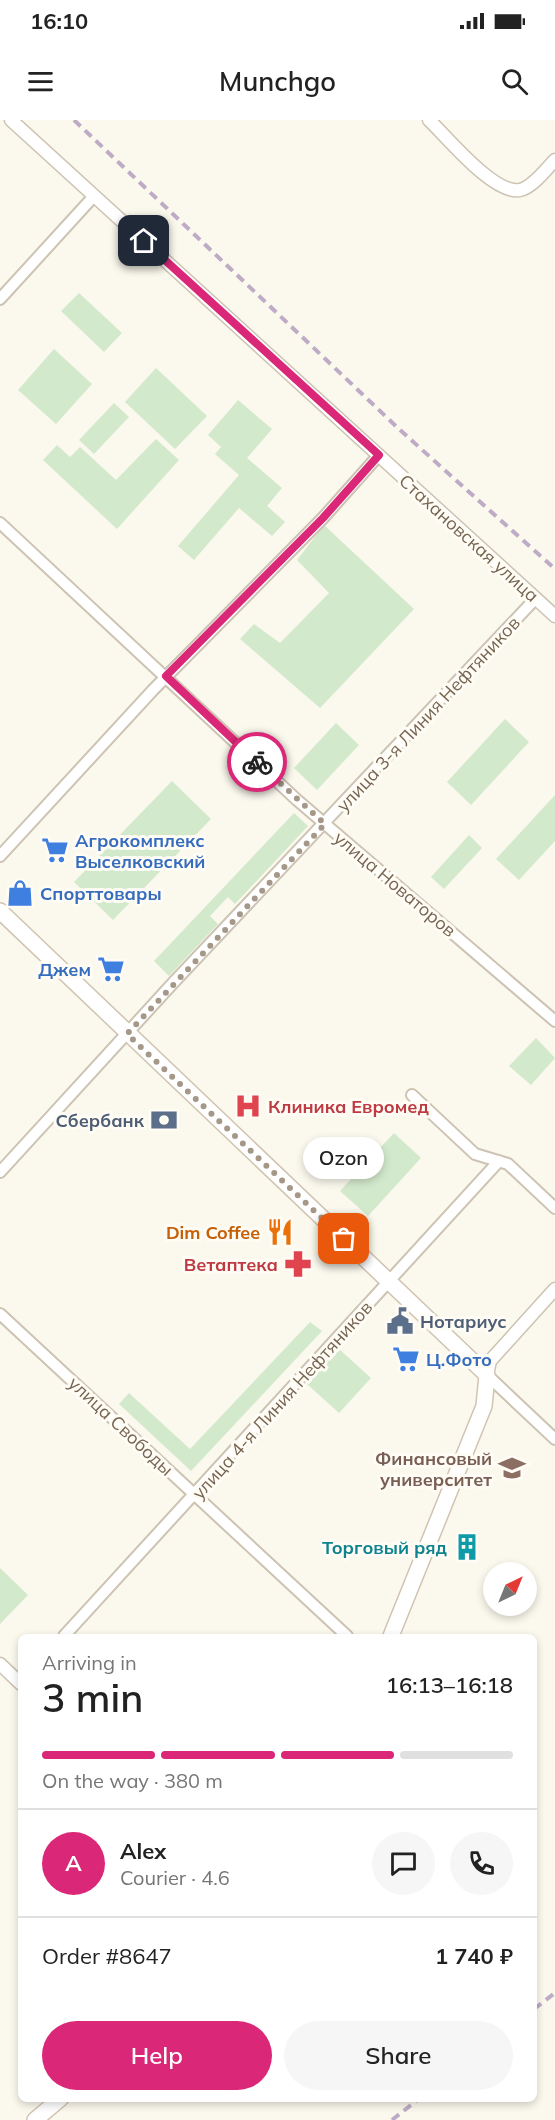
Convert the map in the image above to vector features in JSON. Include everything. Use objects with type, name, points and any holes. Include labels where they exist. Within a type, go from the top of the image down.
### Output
[{"type":"main road","points":[[0,911],[487,1375],[484,1406],[392,1634]]},
{"type":"main road","points":[[35,2120],[56,2102]]},
{"type":"street","name":"Стахановская улица","points":[[11,120],[555,616]]},
{"type":"street","points":[[429,120],[491,180],[508,189],[520,190],[530,184],[555,160]]},
{"type":"street","points":[[0,299],[94,196]]},
{"type":"street","points":[[0,856],[166,676],[323,518],[379,455]]},
{"type":"street","name":"улица Новаторов","points":[[0,523],[325,824],[555,1021]]},
{"type":"street","name":"улица 3-я Линия Нефтяников","points":[[0,1172],[536,598]]},
{"type":"street","points":[[412,1095],[475,1155],[508,1164],[555,1208]]},
{"type":"street","name":"улица 4-я Линия Нефтяников","points":[[66,1634],[195,1496],[499,1161]]},
{"type":"street","points":[[555,1289],[490,1361],[487,1375],[555,1440]]},
{"type":"street","name":"улица Свободы","points":[[0,1314],[345,1634]]},
{"type":"street","points":[[0,1665],[18,1681]]},
{"type":"green space","points":[[79,293],[122,333],[104,352],[61,311]]},
{"type":"green space","points":[[54,349],[92,384],[56,424],[18,390]]},
{"type":"green space","points":[[156,368],[207,416],[175,449],[125,402]]},
{"type":"green space","points":[[238,400],[272,429],[247,458],[282,488],[267,506],[285,522],[272,536],[239,508],[194,560],[178,546],[239,475],[215,454],[221,447],[208,435]]},
{"type":"green space","points":[[114,403],[129,417],[94,454],[79,440]]},
{"type":"green space","points":[[156,439],[179,460],[117,529],[43,460],[57,445],[70,457],[80,447],[116,480]]},
{"type":"green space","points":[[324,525],[414,609],[320,708],[240,639],[254,624],[280,643],[329,593],[297,560]]},
{"type":"green space","points":[[505,719],[529,742],[471,805],[447,782]]},
{"type":"green space","points":[[336,723],[359,745],[317,790],[294,768]]},
{"type":"green space","points":[[172,781],[211,819],[113,920],[74,882]]},
{"type":"green space","points":[[555,795],[555,841],[519,880],[496,859]]},
{"type":"green space","points":[[294,813],[308,826],[235,904],[228,897],[210,916],[218,924],[169,976],[154,961]]},
{"type":"green space","points":[[469,835],[482,848],[444,889],[431,877]]},
{"type":"green space","points":[[536,1038],[555,1058],[531,1085],[509,1066]]},
{"type":"green space","points":[[394,1133],[421,1158],[368,1216],[340,1191]]},
{"type":"green space","points":[[310,1322],[322,1331],[191,1471],[119,1404],[129,1393],[190,1449]]},
{"type":"green space","points":[[339,1349],[371,1378],[339,1413],[307,1384]]},
{"type":"green space","points":[[0,1568],[28,1595],[0,1624]]},
{"type":"railway","points":[[74,120],[400,430],[555,569]]},
{"type":"railway","points":[[537,2007],[555,1993]]},
{"type":"railway","points":[[392,2120],[415,2102]]},
{"type":"way so far","points":[[257,762],[325,824],[127,1034],[344,1239]]},
{"type":"place","name":"Агрокомплекс Выселковский","points":[[55,850]]},
{"type":"place","name":"Спорттовары","points":[[20,893]]},
{"type":"place","name":"Джем","points":[[111,969]]},
{"type":"place","name":"Клиника Евромед","points":[[248,1106]]},
{"type":"place","name":"Сбербанк","points":[[164,1120]]},
{"type":"place","name":"Dim Coffee","points":[[280,1232]]},
{"type":"place","name":"Ozon","points":[[344,1239]]},
{"type":"place","name":"Ветаптека","points":[[298,1264]]},
{"type":"place","name":"Нотариус","points":[[400,1321]]},
{"type":"place","name":"Ц.Фото","points":[[406,1359]]},
{"type":"place","name":"Финансовый университет","points":[[512,1468]]},
{"type":"place","name":"Торговый ряд","points":[[467,1547]]},
{"type":"route","points":[[144,241],[379,455],[303,539],[166,676],[257,762]]}]
